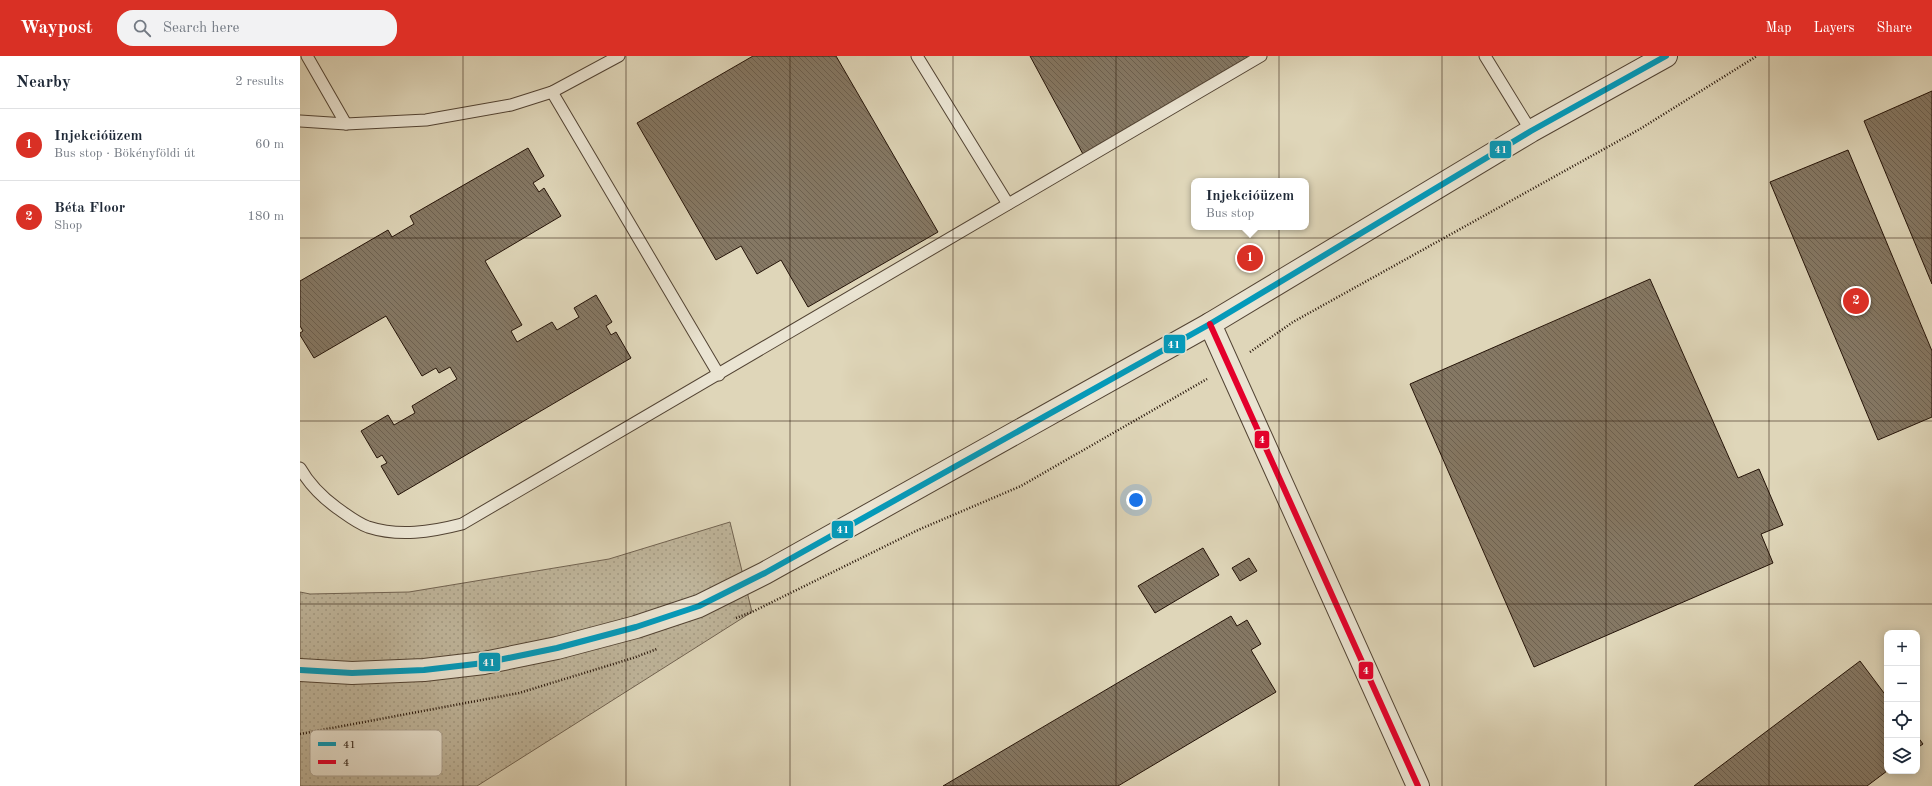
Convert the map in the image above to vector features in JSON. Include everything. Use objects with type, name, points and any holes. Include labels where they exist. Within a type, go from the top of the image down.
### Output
[{"type":"street","points":[[300,670],[359,673],[424,670],[484,663],[557,648],[636,627],[700,606],[772,569],[1210,324],[1531,131],[1666,56]]},
{"type":"street","points":[[1210,324],[1418,786]]},
{"type":"lane","points":[[307,56],[346,124]]},
{"type":"lane","points":[[300,121],[346,124],[426,120],[511,105],[552,92],[619,56]]},
{"type":"lane","points":[[917,56],[1008,204]]},
{"type":"lane","points":[[300,468],[306,479],[318,492],[349,516],[367,526],[382,530],[412,533],[438,530],[462,524],[719,375],[1261,56]]},
{"type":"lane","points":[[1485,56],[1531,131]]},
{"type":"lane","points":[[552,92],[719,375]]},
{"type":"shaded area","points":[[730,522],[752,612],[477,786],[300,786],[300,592],[310,594],[409,592],[609,559]]},
{"type":"building","points":[[753,56],[836,56],[938,232],[808,307],[781,260],[757,274],[741,246],[716,260],[637,123]]},
{"type":"building","points":[[1030,56],[1250,56],[1084,156]]},
{"type":"building","points":[[1932,91],[1932,284],[1864,121]]},
{"type":"building","points":[[528,148],[544,176],[533,183],[539,192],[544,188],[561,216],[485,261],[522,325],[511,331],[517,342],[552,322],[557,330],[579,317],[574,308],[596,295],[612,322],[606,326],[611,335],[616,332],[631,358],[398,495],[381,466],[387,463],[382,455],[377,458],[361,431],[388,415],[394,425],[415,413],[412,406],[457,379],[450,367],[439,373],[436,368],[422,376],[386,316],[314,358],[300,335],[303,331],[300,326],[300,281],[388,230],[392,237],[414,224],[410,216]]},
{"type":"building","points":[[1848,150],[1932,351],[1932,417],[1878,440],[1770,182]]},
{"type":"building","points":[[1650,279],[1738,478],[1759,469],[1783,525],[1761,534],[1773,563],[1534,667],[1410,384]]},
{"type":"building","points":[[1203,548],[1219,575],[1155,613],[1138,586]]},
{"type":"building","points":[[1249,558],[1257,571],[1240,581],[1232,568]]},
{"type":"building","points":[[1231,616],[1237,626],[1247,620],[1261,644],[1251,650],[1276,692],[1118,786],[943,786]]},
{"type":"building","points":[[1860,661],[1884,693],[1884,773],[1867,786],[1694,786]]},
{"type":"transit line","name":"41","points":[[300,670],[352,673],[424,670],[484,663],[557,648],[636,627],[699,606],[765,573],[1210,324],[1531,131],[1666,56]]},
{"type":"transit line","name":"4","points":[[1210,324],[1418,786]]},
{"type":"place","name":"Injekcióüzem","points":[[1250,258]]},
{"type":"place","name":"Béta Floor","points":[[1856,301]]}]
